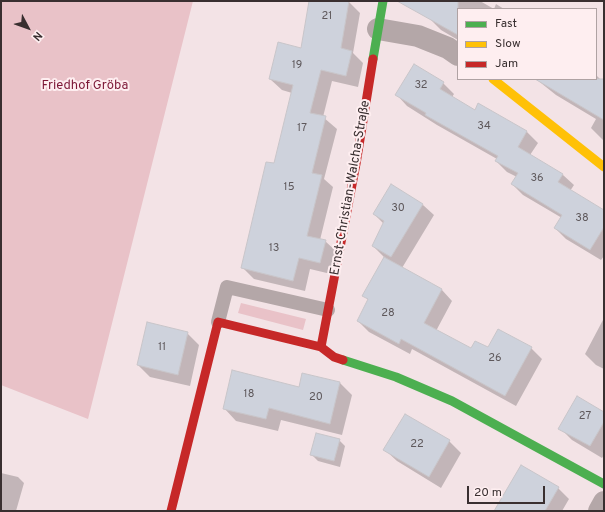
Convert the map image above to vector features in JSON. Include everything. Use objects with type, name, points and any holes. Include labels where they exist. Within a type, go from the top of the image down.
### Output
[{"type":"street","name":"Ernst-Christian-Walcha-Straße","points":[[321,347],[354,172],[383,1]]},
{"type":"street","points":[[378,28],[418,36],[448,48],[457,54]]},
{"type":"street","points":[[495,80],[604,167]]},
{"type":"street","points":[[172,511],[218,322],[321,347],[334,357],[396,377],[452,401],[604,484]]},
{"type":"street","points":[[599,511],[604,502]]},
{"type":"lane","points":[[218,322],[227,287],[328,310]]},
{"type":"green space","name":"Friedhof Gröba","points":[[1,1],[193,1],[88,419],[1,385]]},
{"type":"green space","points":[[241,303],[306,319],[303,330],[238,313]]},
{"type":"building","points":[[309,1],[349,1],[341,48],[352,51],[346,76],[321,70],[310,113],[326,116],[312,173],[322,175],[307,236],[326,240],[320,263],[299,258],[293,281],[241,268],[266,162],[274,163],[293,85],[269,79],[278,42],[301,48]]},
{"type":"building","points":[[397,1],[458,1],[457,34]]},
{"type":"building","points":[[414,64],[444,82],[440,89],[475,110],[478,103],[527,131],[518,147],[563,174],[558,182],[604,210],[604,227],[590,250],[554,228],[562,215],[511,184],[518,173],[495,161],[498,156],[425,115],[426,113],[395,95]]},
{"type":"building","points":[[604,79],[604,120],[537,80]]},
{"type":"building","points":[[391,184],[423,204],[391,257],[372,246],[384,221],[373,214]]},
{"type":"building","points":[[384,257],[442,289],[424,323],[471,348],[475,341],[488,347],[498,329],[532,347],[505,396],[401,339],[399,344],[357,321],[368,299],[362,296]]},
{"type":"building","points":[[147,322],[188,332],[178,375],[137,365]]},
{"type":"building","points":[[232,370],[299,387],[302,373],[340,382],[330,424],[269,408],[266,419],[223,409]]},
{"type":"building","points":[[577,396],[604,412],[604,422],[590,446],[558,429]]},
{"type":"building","points":[[405,414],[450,440],[429,477],[383,450]]},
{"type":"building","points":[[316,433],[340,439],[334,461],[310,455]]},
{"type":"building","points":[[521,465],[559,487],[545,511],[494,511]]},
{"type":"traffic: fast","points":[[373,59],[383,1]]},
{"type":"traffic: fast","points":[[343,360],[396,377],[452,401],[604,484]]},
{"type":"traffic: slow","points":[[494,80],[604,167]]},
{"type":"traffic: jam","points":[[321,347],[356,164],[373,59]]},
{"type":"traffic: jam","points":[[171,511],[218,322],[321,347],[334,357],[343,360]]}]
